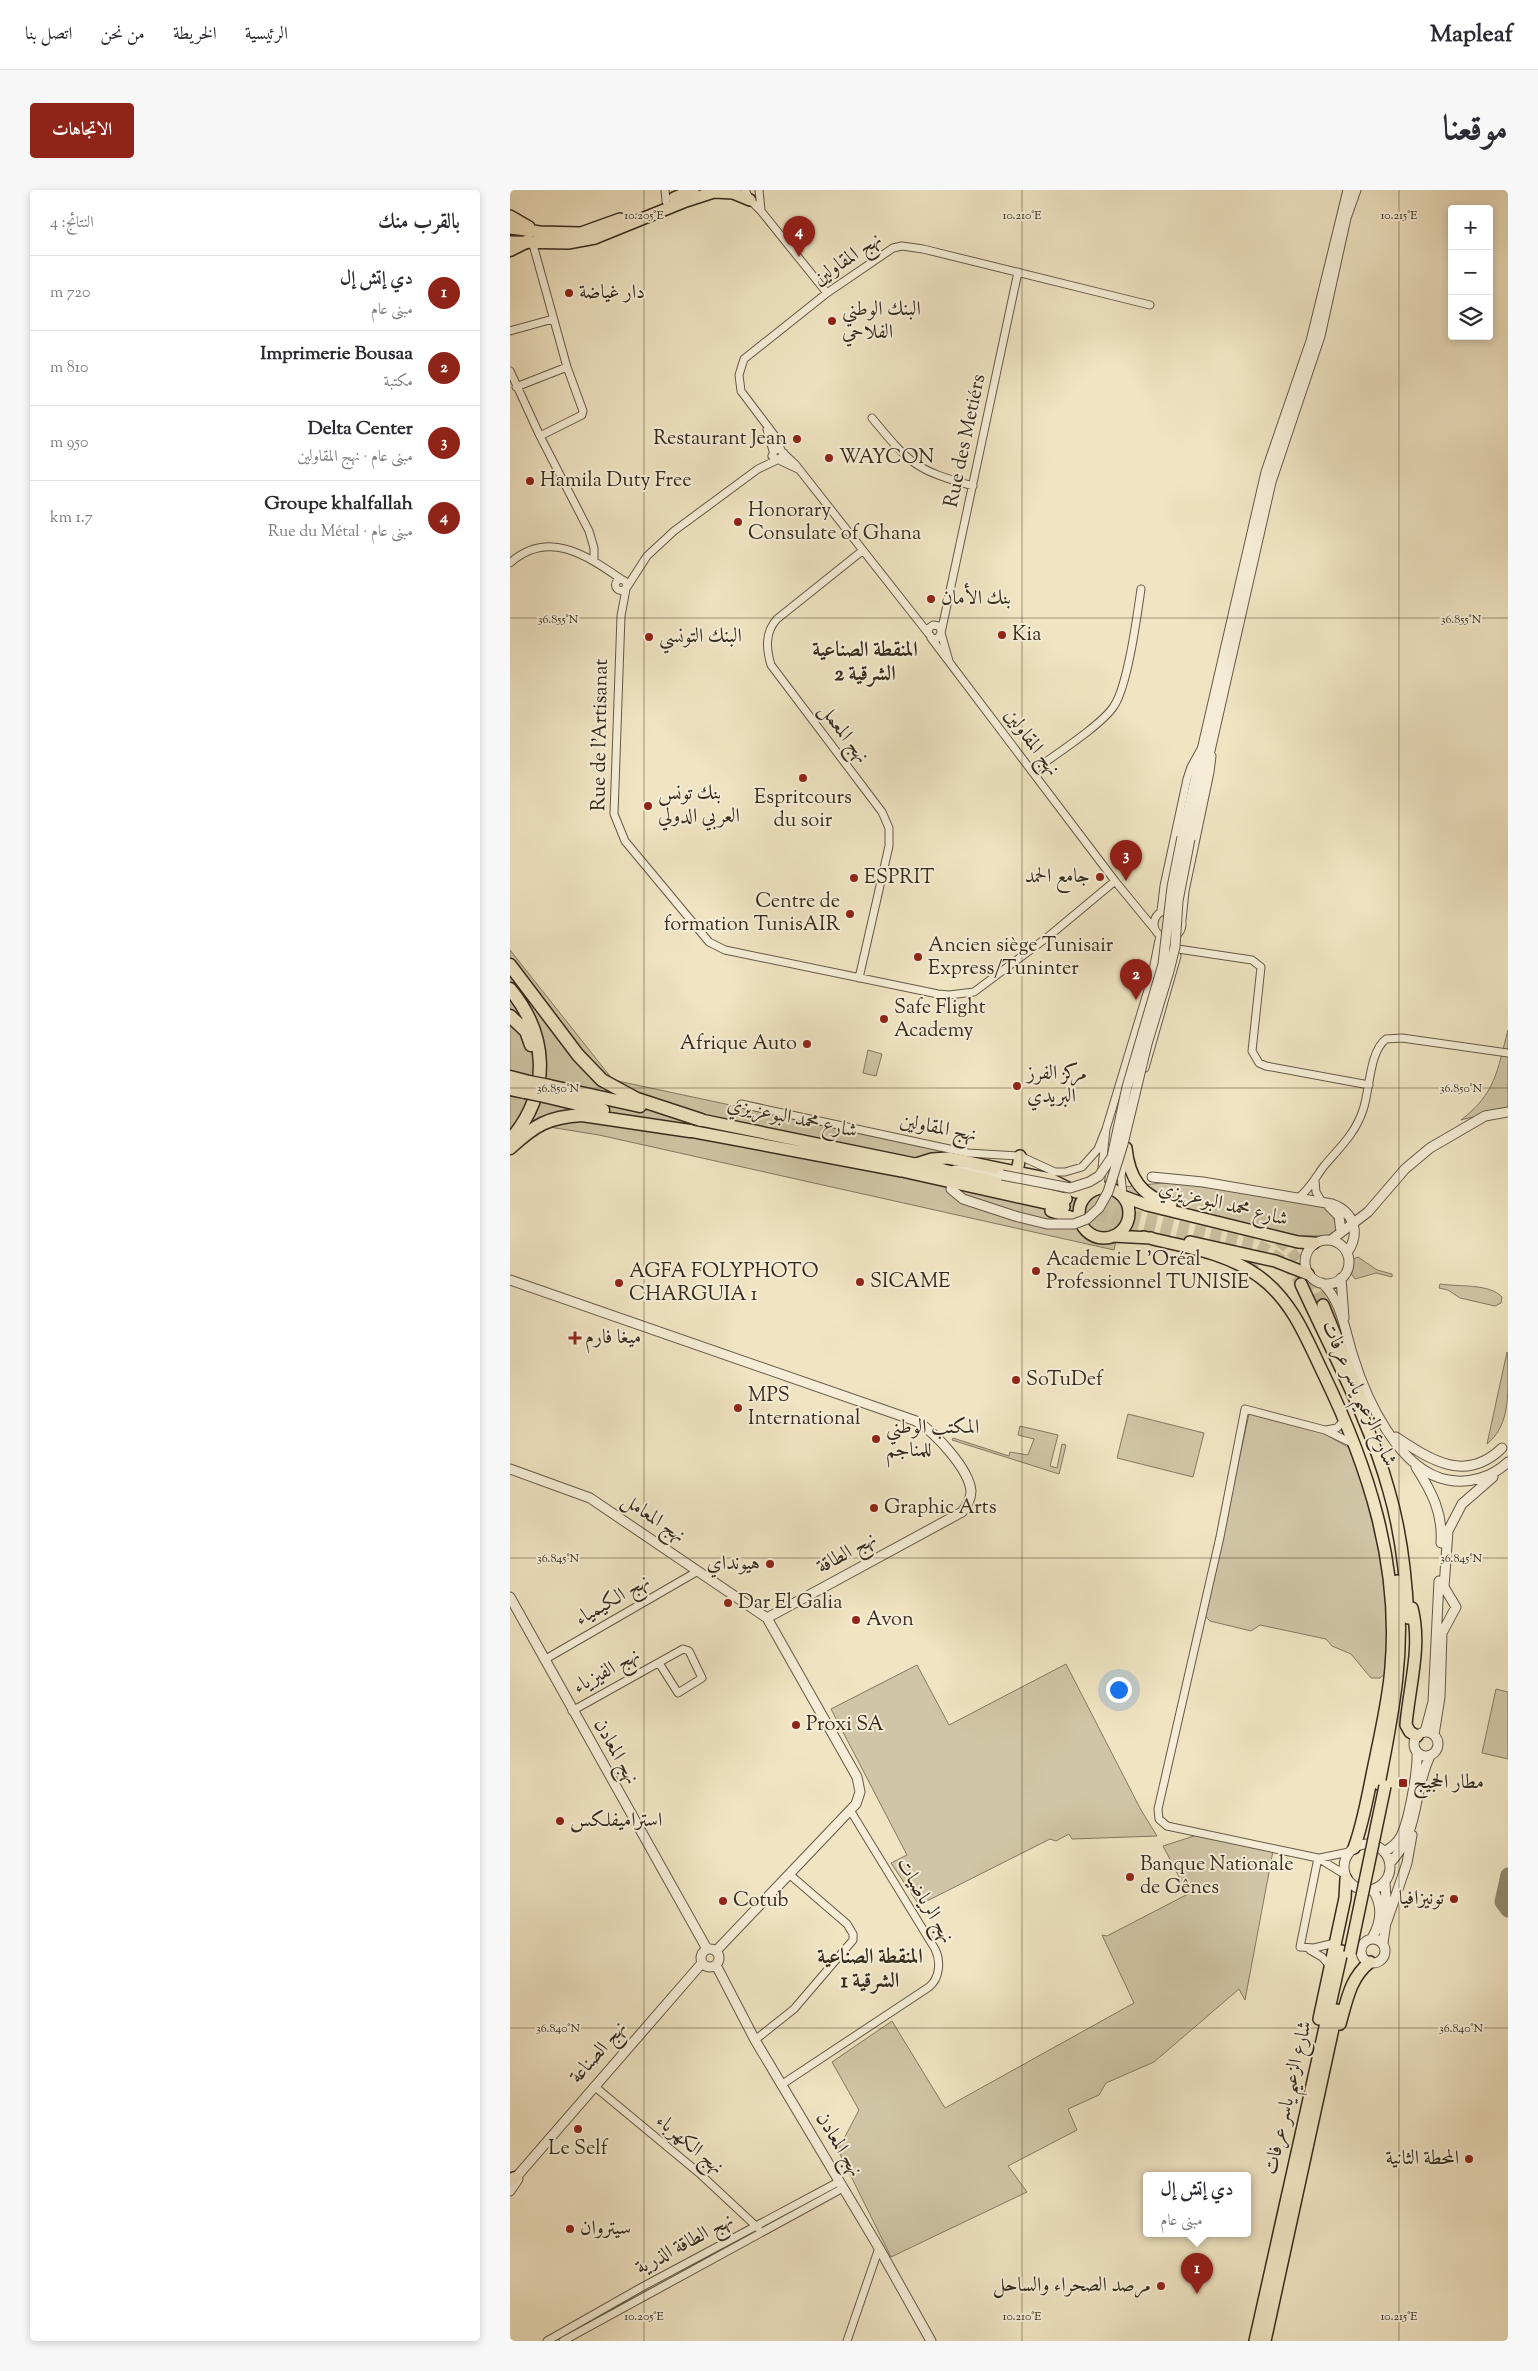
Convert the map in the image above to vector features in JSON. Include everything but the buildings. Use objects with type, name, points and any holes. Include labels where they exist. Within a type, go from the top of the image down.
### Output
[{"type":"highway","points":[[510,250],[530,241]]},
{"type":"highway","points":[[510,965],[578,1055],[602,1080],[637,1099],[701,1120]]},
{"type":"highway","points":[[510,989],[525,1010],[536,1034],[540,1066],[533,1105],[521,1126],[510,1140]]},
{"type":"highway","points":[[510,1016],[526,1031],[534,1056],[534,1069],[529,1097],[510,1132]]},
{"type":"highway","name":"شارع محمد البوعزيزي","points":[[510,1077],[527,1087],[701,1120]]},
{"type":"highway","name":"شارع محمد البوعزيزي","points":[[510,1089],[527,1087]]},
{"type":"highway","name":"شارع محمد البوعزيزي","points":[[546,1091],[690,1131]]},
{"type":"highway","points":[[510,1148],[540,1123],[565,1116],[599,1117],[690,1131]]},
{"type":"main road","points":[[510,228],[568,234],[587,231],[666,195],[693,190]]},
{"type":"main road","points":[[510,242],[568,243],[596,238],[716,191],[748,195]]},
{"type":"main road","points":[[510,216],[540,232]]},
{"type":"main road","name":"شارع محمد البوعزيزي","points":[[690,1131],[1065,1203],[944,1170],[701,1120]]},
{"type":"main road","points":[[1126,1148],[1127,1159],[1134,1180],[1151,1197],[1166,1203],[1250,1224]]},
{"type":"main road","points":[[1017,1172],[1020,1156]]},
{"type":"main road","points":[[916,1164],[932,1159],[948,1158],[1050,1179],[1076,1192],[1110,1188],[1124,1196],[1129,1208],[1129,1220],[1123,1230],[1113,1236],[1100,1238],[1093,1235],[1087,1232],[1080,1220],[1080,1204],[1095,1190]]},
{"type":"main road","points":[[1017,1172],[1028,1169],[1049,1170]]},
{"type":"main road","name":"شارع محمد البوعزيزي","points":[[902,1171],[928,1183],[951,1190],[1062,1214],[1080,1220]]},
{"type":"main road","name":"شارع محمد البوعزيزي","points":[[1124,1196],[1166,1210],[1298,1242],[1314,1243]]},
{"type":"main road","name":"شارع محمد البوعزيزي","points":[[1113,1236],[1175,1239],[1240,1252],[1308,1274]]},
{"type":"main road","points":[[1144,1237],[1191,1248],[1237,1264],[1269,1284],[1286,1303],[1299,1324],[1356,1446],[1372,1494],[1384,1545],[1391,1599],[1392,1652],[1383,1718],[1361,1825],[1351,1850]]},
{"type":"main road","name":"شارع الزعيم ياسر عرفات","points":[[1263,1270],[1292,1298],[1305,1321],[1362,1443],[1376,1479],[1388,1524],[1397,1577],[1400,1635],[1397,1688],[1382,1785]]},
{"type":"main road","name":"شارع الزعيم ياسر عرفات","points":[[1301,1284],[1380,1462],[1389,1490],[1400,1539],[1407,1595],[1408,1635],[1405,1681],[1382,1785]]},
{"type":"main road","points":[[1323,1305],[1387,1464],[1398,1508],[1400,1539]]},
{"type":"main road","points":[[1407,1595],[1414,1613],[1415,1637],[1411,1696],[1406,1725],[1410,1732],[1425,1734]]},
{"type":"main road","points":[[1310,2092],[1308,2074],[1330,1966],[1342,1949],[1382,1785]]},
{"type":"main road","points":[[1342,1949],[1345,1876]]},
{"type":"main road","name":"شارع الزعيم ياسر عرفات","points":[[1265,2341],[1325,2060],[1342,1949]]},
{"type":"main road","name":"شارع الزعيم ياسر عرفات","points":[[1255,2341],[1342,1949]]},
{"type":"main road","points":[[1325,2060],[1335,2042],[1353,1980],[1370,1962]]},
{"type":"street","points":[[759,190],[761,211]]},
{"type":"street","points":[[1095,1190],[1106,1129],[1151,980],[1158,933],[1154,922],[1160,913],[1164,886],[1188,778],[1191,767],[1207,748],[1266,472],[1312,341],[1348,190]]},
{"type":"street","points":[[944,1170],[983,1171],[1070,1188],[1089,1182],[1099,1176],[1112,1158],[1127,1087],[1163,964],[1172,887],[1186,838],[1271,482],[1320,336],[1346,218],[1356,190]]},
{"type":"street","points":[[748,195],[827,293]]},
{"type":"street","points":[[530,241],[567,367],[583,413],[540,436]]},
{"type":"street","name":"نهج المقاولين","points":[[1150,305],[917,247],[902,246],[885,253],[827,293],[747,355],[740,367],[739,383],[741,391],[782,452],[800,470],[1115,881],[1158,933]]},
{"type":"street","name":"Rue des Metiérs","points":[[938,629],[946,616],[1018,272]]},
{"type":"street","points":[[510,331],[553,319]]},
{"type":"street","points":[[516,387],[567,367]]},
{"type":"street","points":[[510,371],[516,387],[588,531],[594,548],[594,560]]},
{"type":"street","points":[[872,418],[910,462],[935,476],[973,486]]},
{"type":"street","name":"نهج المقاولين","points":[[766,426],[773,452]]},
{"type":"street","points":[[510,563],[527,550],[545,546],[570,550],[594,560],[622,586],[642,566],[653,549],[674,531],[758,469],[777,449],[782,452],[778,460],[758,469]]},
{"type":"street","points":[[773,452],[773,458],[778,460]]},
{"type":"street","name":"نهج المقاولين","points":[[778,460],[800,470]]},
{"type":"street","name":"نهج المعمل","points":[[859,978],[889,846],[889,828],[882,812],[771,664],[767,645],[769,629],[777,619],[862,551]]},
{"type":"street","name":"Rue de l'Artisanat","points":[[622,586],[613,801],[616,823],[625,840],[709,942],[725,950],[938,994],[950,995],[974,992],[1049,936],[1115,881]]},
{"type":"street","points":[[1033,772],[1114,707],[1123,681],[1141,589]]},
{"type":"street","points":[[915,618],[938,629]]},
{"type":"street","points":[[929,628],[938,629],[936,639],[929,636],[929,628]]},
{"type":"street","name":"نهج المقاولين","points":[[938,629],[951,666]]},
{"type":"street","points":[[1124,1196],[1121,1176],[1126,1148],[1140,1084],[1171,983],[1178,949],[1185,890],[1212,764],[1207,748]]},
{"type":"street","points":[[951,1190],[963,1200],[1047,1224],[1074,1224],[1087,1219],[1099,1208],[1108,1192],[1121,1153],[1147,1044],[1175,947],[1178,901],[1186,838]]},
{"type":"street","points":[[1139,912],[1160,913],[1174,911],[1182,920]]},
{"type":"street","points":[[1158,933],[1171,938],[1181,931]]},
{"type":"street","points":[[1178,949],[1252,960],[1261,967],[1252,1051],[1259,1063],[1266,1066],[1369,1086]]},
{"type":"street","points":[[1298,1198],[1315,1180],[1355,1129],[1363,1111],[1377,1048],[1386,1039],[1393,1037],[1508,1053]]},
{"type":"street","name":"نهج المقاولين","points":[[741,1104],[968,1153],[1020,1156],[1049,1170],[1064,1172],[1082,1167],[1098,1149],[1106,1129]]},
{"type":"street","points":[[1437,1680],[1441,1524],[1435,1498],[1412,1461],[1390,1433],[1374,1408],[1353,1358],[1344,1323],[1333,1297],[1322,1283],[1308,1274],[1305,1257],[1314,1243],[1331,1240],[1368,1212],[1405,1169],[1430,1148],[1484,1116],[1508,1112]]},
{"type":"street","points":[[1152,1177],[1203,1182],[1322,1202],[1341,1207],[1354,1222],[1354,1237],[1346,1253]]},
{"type":"street","points":[[1315,1180],[1316,1192],[1322,1202],[1335,1210],[1339,1216],[1341,1232]]},
{"type":"street","points":[[1322,1283],[1332,1283],[1341,1278],[1348,1268],[1346,1253],[1340,1244],[1331,1240]]},
{"type":"street","points":[[1341,1278],[1344,1323]]},
{"type":"street","name":"نهج الطاقة","points":[[510,1280],[916,1421],[938,1437],[968,1482],[970,1499],[962,1512],[767,1618]]},
{"type":"street","points":[[1356,1446],[1325,1430],[1245,1409],[1220,1538],[1158,1809],[1158,1819],[1167,1826],[1318,1858],[1345,1876],[1356,1888],[1364,1891],[1374,1890],[1385,1883]]},
{"type":"street","points":[[1325,1430],[1337,1428],[1345,1419]]},
{"type":"street","points":[[1390,1433],[1432,1460],[1452,1466],[1480,1463],[1502,1448]]},
{"type":"street","points":[[1412,1461],[1431,1475],[1451,1480],[1471,1480],[1500,1470]]},
{"type":"street","points":[[1384,1852],[1395,1844],[1403,1833],[1416,1772],[1417,1752],[1414,1745],[1425,1734],[1437,1680],[1442,1633],[1456,1607],[1444,1587],[1448,1531],[1462,1504],[1508,1462]]},
{"type":"street","name":"نهج المعامل","points":[[510,1469],[590,1498],[767,1618]]},
{"type":"street","name":"نهج الكيمياء","points":[[544,1660],[698,1571]]},
{"type":"street","name":"نهج المعادن","points":[[510,1597],[572,1711],[711,1950]]},
{"type":"street","points":[[711,1950],[719,1958],[716,1965],[707,1967],[702,1963],[701,1956],[711,1950],[789,1874],[850,1810],[859,1798],[860,1785],[857,1777],[767,1618]]},
{"type":"street","name":"نهج الفيزياء","points":[[572,1711],[659,1662],[687,1649],[702,1678],[678,1693],[659,1662]]},
{"type":"street","points":[[1383,1943],[1378,1939],[1366,1940],[1361,1948],[1363,1957],[1370,1962],[1377,1962],[1383,1957],[1385,1949],[1383,1943],[1387,1921],[1406,1863],[1424,1772],[1430,1756],[1438,1746],[1438,1740],[1425,1734]]},
{"type":"street","points":[[1417,1752],[1424,1756],[1430,1756]]},
{"type":"street","name":"نهج الرياضيات","points":[[781,2085],[930,1987],[935,1982],[938,1973],[938,1955],[935,1949],[850,1810]]},
{"type":"street","points":[[1387,1921],[1385,1883],[1389,1875],[1390,1863],[1404,1845],[1414,1821]]},
{"type":"street","points":[[1318,1858],[1370,1844],[1384,1852],[1390,1863]]},
{"type":"street","points":[[1345,1876],[1344,1863],[1351,1850]]},
{"type":"street","points":[[1318,1858],[1300,1947],[1342,1949]]},
{"type":"street","points":[[755,2040],[794,2009],[853,1940],[854,1934],[847,1924],[789,1874]]},
{"type":"street","points":[[1372,1938],[1378,1928],[1380,1911],[1374,1890]]},
{"type":"street","points":[[1307,1948],[1318,1954],[1330,1966]]},
{"type":"street","name":"نهج الصناعة","points":[[512,2181],[702,1963]]},
{"type":"street","name":"نهج المعادن","points":[[716,1965],[755,2040],[880,2248],[931,2341]]},
{"type":"street","name":"نهج الكهرباء","points":[[594,2086],[699,2173],[758,2228]]},
{"type":"street","name":"نهج الصناعة","points":[[510,2191],[525,2168]]},
{"type":"street","name":"نهج الطاقة الذرية","points":[[547,2341],[841,2185]]},
{"type":"street","name":"نهج الطاقة الذرية","points":[[563,2341],[758,2228]]},
{"type":"street","points":[[847,2341],[880,2248]]},
{"type":"shaded area","points":[[510,950],[613,1080],[1021,1167],[1062,1181],[1086,1186],[1114,1188],[1162,1183],[1186,1183],[1325,1207],[1334,1212],[1338,1227],[1332,1235],[1298,1237],[1125,1201],[1114,1250],[599,1135],[543,1126],[510,1153]]},
{"type":"shaded area","points":[[1508,1030],[1508,1108],[1461,1120],[1482,1100],[1494,1080]]},
{"type":"shaded area","points":[[868,1050],[882,1054],[876,1076],[863,1073]]},
{"type":"shaded area","points":[[1358,1257],[1377,1270],[1392,1274],[1392,1277],[1376,1273],[1355,1279],[1350,1272],[1353,1259]]},
{"type":"shaded area","points":[[1440,1284],[1489,1289],[1502,1297],[1501,1303],[1495,1306],[1460,1298],[1448,1290],[1439,1288]]},
{"type":"shaded area","points":[[1507,1352],[1507,1403],[1499,1430],[1487,1444]]},
{"type":"shaded area","points":[[1128,1414],[1204,1433],[1193,1477],[1117,1458]]},
{"type":"shaded area","points":[[1249,1414],[1323,1433],[1364,1456],[1384,1530],[1388,1671],[1380,1678],[1371,1678],[1351,1654],[1332,1646],[1326,1639],[1260,1625],[1251,1631],[1210,1621],[1205,1616]]},
{"type":"shaded area","points":[[1020,1426],[1058,1435],[1050,1466],[1057,1468],[1062,1444],[1066,1445],[1059,1474],[952,1440],[953,1438],[1009,1456],[1010,1452],[1028,1455],[1034,1439],[1018,1435]]},
{"type":"shaded area","points":[[1066,1664],[1141,1810],[1157,1836],[1072,1839],[1069,1834],[1056,1841],[1050,1839],[919,1905],[891,1863],[907,1855],[831,1709],[917,1665],[949,1725]]},
{"type":"shaded area","points":[[1496,1689],[1508,1692],[1508,1759],[1482,1753]]},
{"type":"shaded area","points":[[1197,1835],[1273,1851],[1245,2000],[1239,1989],[1154,2062],[1106,2083],[1099,2095],[1068,2109],[1077,2130],[1008,2166],[1027,2192],[891,2257],[838,2150],[859,2110],[832,2062],[892,2021],[945,2108],[1134,2003],[1102,1935],[1107,1936],[1188,1894],[1163,1846]]},
{"type":"taxiway","points":[[1508,1875],[1502,1902],[1508,1910]]},
{"type":"tunnel","points":[[1066,1199],[1258,1245],[1283,1261],[1301,1284]]},
{"type":"tunnel","points":[[1064,1207],[1200,1242]]},
{"type":"tunnel","points":[[1250,1224],[1275,1238],[1295,1256],[1311,1279],[1323,1305]]},
{"type":"tunnel","points":[[1234,1254],[1263,1270]]},
{"type":"place","name":"Groupe khalfallah","points":[[799,257]]},
{"type":"place","name":"دار غياضة","points":[[569,293]]},
{"type":"place","name":"البنك الوطني الفلاحي","points":[[832,321]]},
{"type":"place","name":"Restaurant Jean","points":[[797,439]]},
{"type":"place","name":"WAYCON","points":[[829,458]]},
{"type":"place","name":"Hamila Duty Free","points":[[530,481]]},
{"type":"place","name":"Honorary Consulate of Ghana","points":[[738,522]]},
{"type":"place","name":"بنك الأمان","points":[[931,599]]},
{"type":"place","name":"Kia","points":[[1002,635]]},
{"type":"place","name":"البنك التونسي","points":[[649,637]]},
{"type":"place","name":"Espritcours du soir","points":[[803,778]]},
{"type":"place","name":"بنك تونس العربي الدولي","points":[[648,806]]},
{"type":"place","name":"جامع الحمد","points":[[1100,877]]},
{"type":"place","name":"ESPRIT","points":[[854,878]]},
{"type":"place","name":"Delta Center","points":[[1126,881]]},
{"type":"place","name":"Centre de formation TunisAIR","points":[[850,914]]},
{"type":"place","name":"Ancien siège Tunisair Express/Tuninter","points":[[918,957]]},
{"type":"place","name":"Imprimerie Bousaa","points":[[1136,1000]]},
{"type":"place","name":"Safe Flight Academy","points":[[884,1019]]},
{"type":"place","name":"Afrique Auto","points":[[807,1044]]},
{"type":"place","name":"مركز الفرز البريدي","points":[[1017,1086]]},
{"type":"place","name":"Academie L'Oréal Professionnel TUNISIE","points":[[1036,1271]]},
{"type":"place","name":"SICAME","points":[[860,1282]]},
{"type":"place","name":"AGFA FOLYPHOTO CHARGUIA 1","points":[[619,1283]]},
{"type":"place","name":"ميغا فارم","points":[[575,1338]]},
{"type":"place","name":"SoTuDef","points":[[1016,1380]]},
{"type":"place","name":"MPS International","points":[[738,1408]]},
{"type":"place","name":"المكتب الوطني للمناجم","points":[[876,1439]]},
{"type":"place","name":"Graphic Arts","points":[[874,1508]]},
{"type":"place","name":"هيونداي","points":[[770,1564]]},
{"type":"place","name":"Dar El Galia","points":[[728,1603]]},
{"type":"place","name":"Avon","points":[[856,1620]]},
{"type":"place","name":"Proxi SA","points":[[796,1725]]},
{"type":"place","name":"مطار الحجيج","points":[[1403,1783]]},
{"type":"place","name":"استراميفلكس","points":[[560,1821]]},
{"type":"place","name":"Banque Nationale de Gênes","points":[[1130,1877]]},
{"type":"place","name":"تونيزافيا","points":[[1454,1899]]},
{"type":"place","name":"Cotub","points":[[723,1901]]},
{"type":"place","name":"Le Self","points":[[578,2129]]},
{"type":"place","name":"المحطة الثانية","points":[[1469,2159]]},
{"type":"place","name":"سيتروان","points":[[570,2229]]},
{"type":"place","name":"مرصد الصحراء والساحل","points":[[1161,2286]]},
{"type":"place","name":"دي إتش إل","points":[[1197,2294]]},
{"type":"district","name":"المنقطة الصناعية الشرقية 2","points":[[865,663]]},
{"type":"district","name":"المنقطة الصناعية الشرقية 1","points":[[870,1970]]}]
